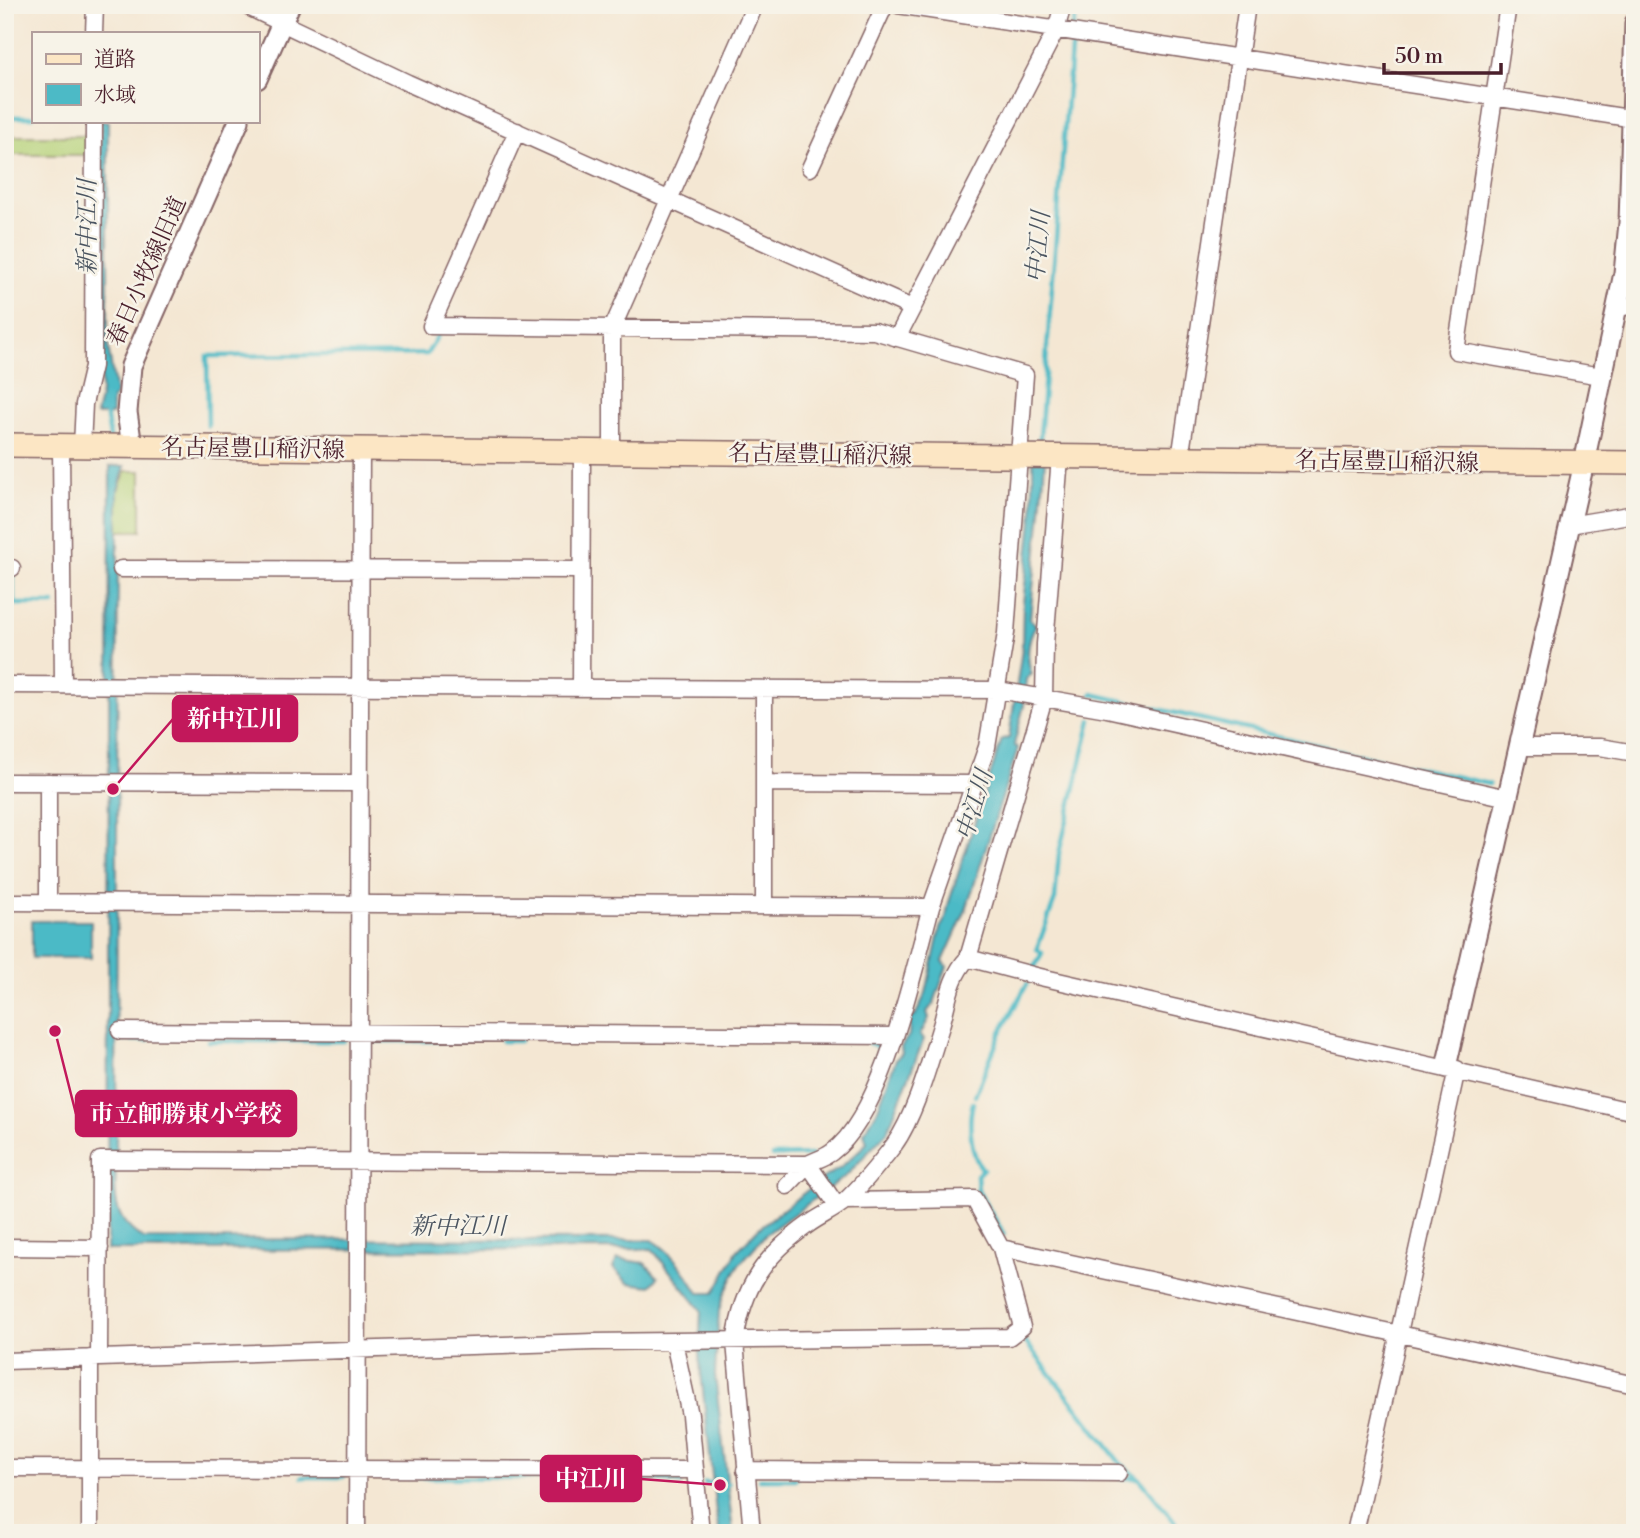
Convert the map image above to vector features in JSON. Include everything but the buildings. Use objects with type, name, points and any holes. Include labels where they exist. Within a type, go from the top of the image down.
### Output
[{"type":"main road","name":"名古屋豊山稲沢線","points":[[5,445],[1635,463]]},
{"type":"street","points":[[94,5],[94,32]]},
{"type":"street","points":[[244,5],[286,14],[517,131],[912,308]]},
{"type":"street","points":[[612,452],[612,328],[755,5]]},
{"type":"street","points":[[810,168],[885,5]]},
{"type":"street","points":[[898,5],[1094,38],[1633,118]]},
{"type":"street","points":[[897,338],[1056,30],[1063,5]]},
{"type":"street","points":[[1180,459],[1247,5]]},
{"type":"street","points":[[1508,5],[1456,351],[1601,376]]},
{"type":"street","points":[[259,75],[286,14]]},
{"type":"street","points":[[1355,1533],[1508,798],[1584,463],[1601,376],[1627,306],[1635,23]]},
{"type":"street","points":[[63,685],[80,446],[84,404],[93,366],[94,122]]},
{"type":"street","name":"春日小牧線旧道","points":[[129,447],[127,412],[131,366],[239,122]]},
{"type":"street","points":[[517,131],[432,326],[874,331],[1025,375],[1006,633],[987,747],[931,907],[894,1036],[866,1110],[833,1152],[788,1186]]},
{"type":"street","points":[[357,1533],[361,449]]},
{"type":"street","points":[[581,688],[582,453]]},
{"type":"street","points":[[752,1533],[728,1342],[762,1264],[782,1244],[839,1203],[895,1143],[909,1115],[941,1027],[957,969],[968,958],[1040,697],[1059,457]]},
{"type":"street","points":[[1569,525],[1635,514]]},
{"type":"street","points":[[121,569],[581,570]]},
{"type":"street","points":[[5,685],[997,690],[1120,712],[1508,798]]},
{"type":"street","points":[[764,689],[764,906]]},
{"type":"street","points":[[1520,747],[1600,747],[1635,753]]},
{"type":"street","points":[[5,782],[359,783]]},
{"type":"street","points":[[48,782],[48,902]]},
{"type":"street","points":[[764,783],[975,783]]},
{"type":"street","points":[[5,902],[931,907]]},
{"type":"street","points":[[968,958],[1036,976],[1452,1068],[1635,1112]]},
{"type":"street","points":[[120,1031],[894,1036]]},
{"type":"street","points":[[90,1533],[90,1468],[100,1248],[100,1160],[359,1160],[810,1167]]},
{"type":"street","points":[[810,1167],[839,1203]]},
{"type":"street","points":[[5,1361],[830,1337],[1009,1337],[1022,1326],[1001,1248],[974,1199],[839,1203]]},
{"type":"street","points":[[5,1247],[100,1248]]},
{"type":"street","points":[[1001,1248],[1635,1385]]},
{"type":"street","points":[[682,1342],[701,1533]]},
{"type":"street","points":[[5,1468],[695,1471]]},
{"type":"street","points":[[745,1470],[1119,1473]]},
{"type":"green space","points":[[5,136],[90,136],[90,155],[5,155]]},
{"type":"green space","points":[[126,471],[141,471],[141,531],[118,531],[118,490]]},
{"type":"water","points":[[101,122],[108,122],[108,346],[116,394],[112,399],[112,415],[96,415],[101,393]]},
{"type":"water","points":[[1033,458],[1045,459],[1030,619],[1036,625],[1028,650],[1032,674],[1026,679],[1024,705],[1014,745],[1018,748],[966,910],[943,961],[947,966],[934,1003],[927,1012],[929,1018],[920,1035],[924,1039],[887,1132],[847,1175],[765,1235],[738,1266],[719,1311],[715,1375],[733,1533],[720,1533],[717,1522],[699,1354],[701,1310],[652,1249],[107,1250],[110,466],[125,466],[118,490],[115,1184],[117,1205],[125,1223],[144,1239],[651,1240],[672,1256],[699,1293],[714,1293],[737,1251],[758,1229],[823,1178],[840,1168],[867,1143],[864,1133],[877,1111],[896,1059],[902,1053],[901,1047],[909,1035],[910,1018],[915,1016],[926,993],[940,928],[946,918],[1002,739],[1009,738],[1022,649],[1023,603],[1033,510]]},
{"type":"water","points":[[32,921],[91,921],[91,958],[32,958]]},
{"type":"water","points":[[617,1259],[645,1263],[658,1277],[651,1286],[628,1283],[613,1268]]},
{"type":"waterway","name":"中江川","points":[[1073,28],[1077,5]]},
{"type":"waterway","name":"中江川","points":[[1039,450],[1072,37]]},
{"type":"waterway","points":[[5,117],[32,117]]},
{"type":"waterway","points":[[208,426],[207,356],[427,354],[438,335]]},
{"type":"waterway","name":"新中江川","points":[[106,412],[110,438]]},
{"type":"waterway","points":[[13,573],[14,604],[54,604]]},
{"type":"waterway","points":[[1092,694],[1489,784]]},
{"type":"waterway","points":[[1033,970],[1042,953],[1037,949],[1055,899],[1059,853],[1091,720]]},
{"type":"waterway","points":[[975,1096],[1001,1032],[1027,984]]},
{"type":"waterway","points":[[120,1040],[148,1040]]},
{"type":"waterway","points":[[208,1041],[344,1041]]},
{"type":"waterway","points":[[372,1041],[461,1041]]},
{"type":"waterway","points":[[502,1041],[520,1041]]},
{"type":"waterway","points":[[868,1091],[868,1082],[880,1048],[869,1043]]},
{"type":"waterway","points":[[973,1103],[971,1138],[975,1156],[983,1169],[977,1175],[978,1191],[1004,1234]]},
{"type":"waterway","points":[[773,1156],[811,1155]]},
{"type":"waterway","points":[[1024,1340],[1120,1463],[1139,1478]]},
{"type":"waterway","points":[[302,1477],[343,1477]]},
{"type":"waterway","points":[[371,1477],[659,1479],[681,1483]]},
{"type":"waterway","points":[[1120,1478],[1139,1478],[1184,1533]]},
{"type":"waterway","points":[[759,1479],[796,1479]]},
{"type":"waterway","points":[[705,1483],[728,1484]]},
{"type":"place","name":"新中江川","points":[[113,789]]},
{"type":"place","name":"市立師勝東小学校","points":[[55,1031]]},
{"type":"place","name":"中江川","points":[[720,1485]]}]
